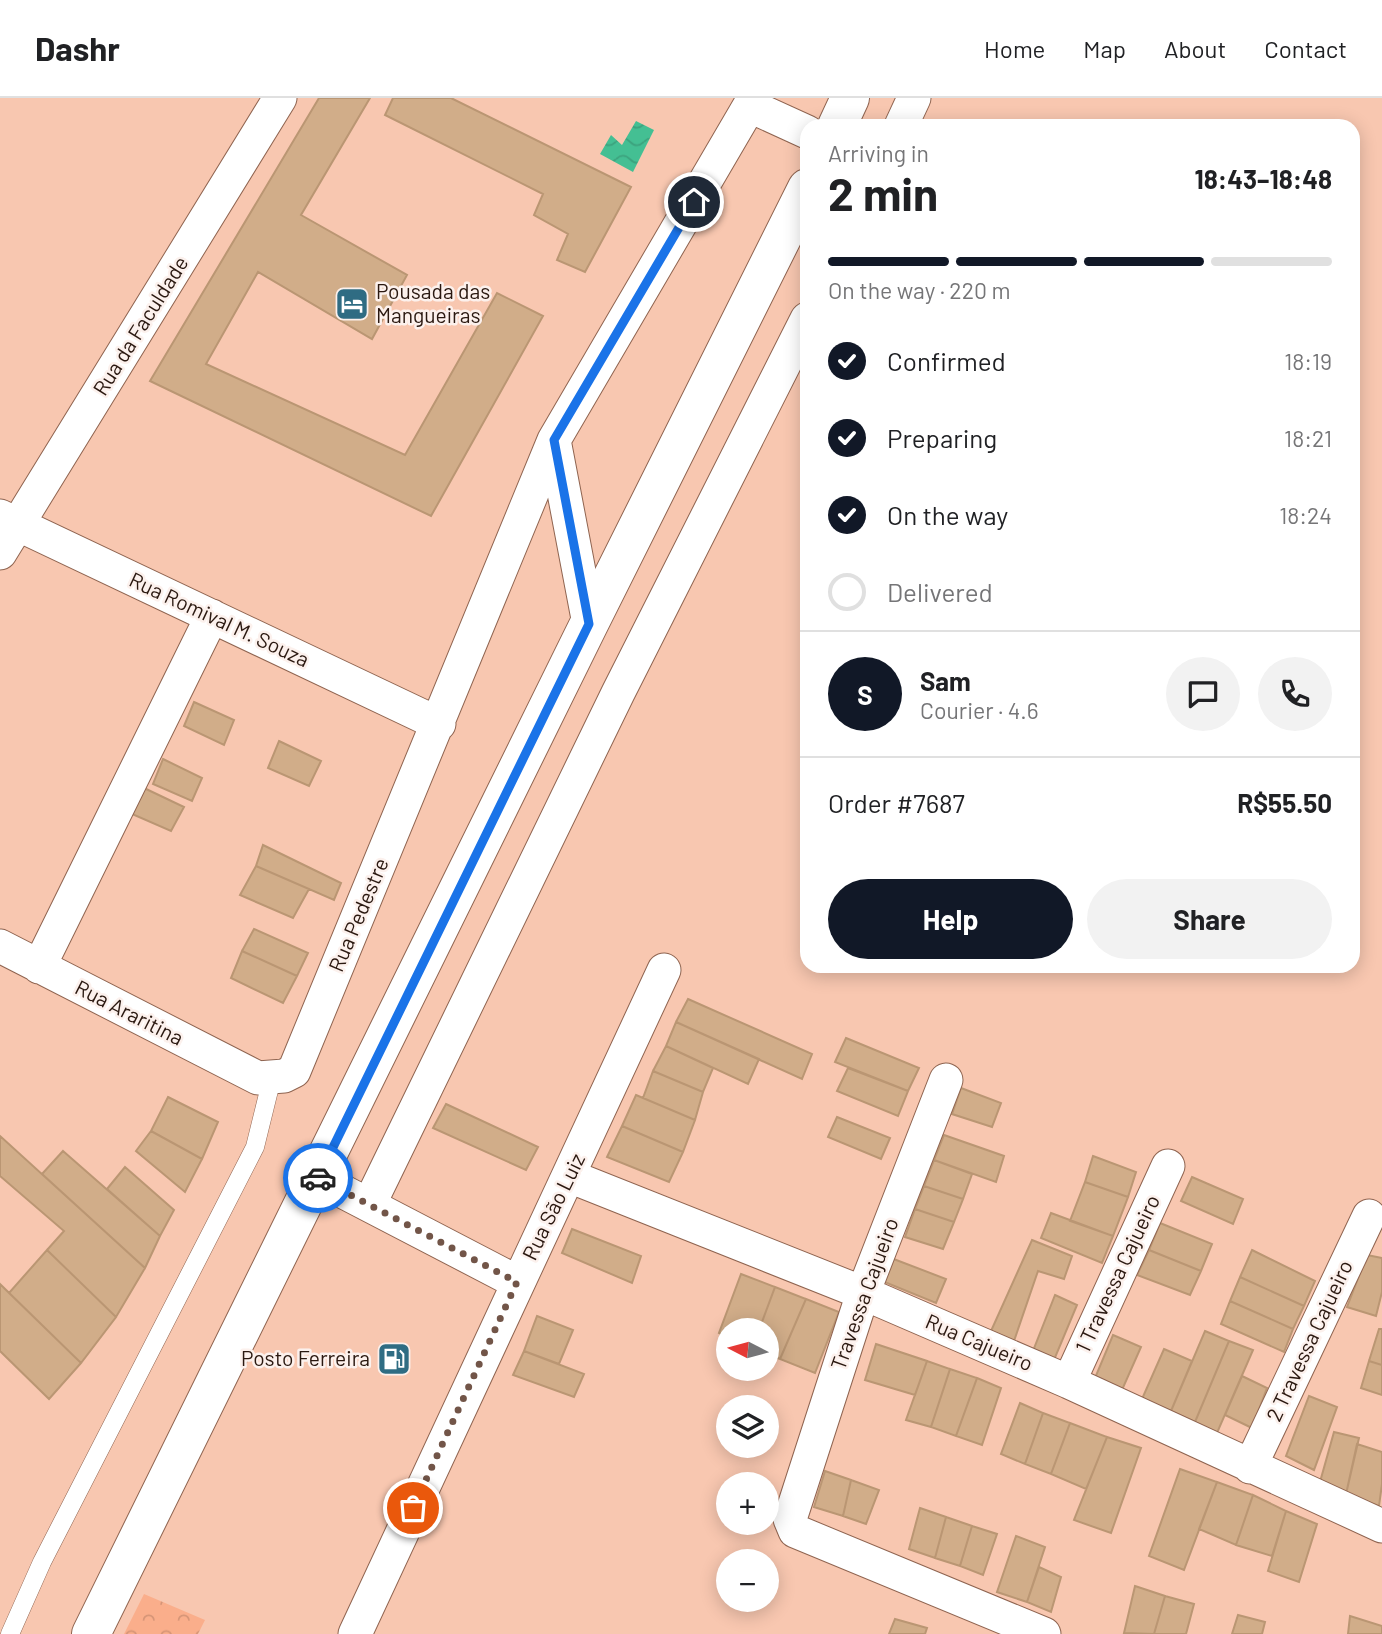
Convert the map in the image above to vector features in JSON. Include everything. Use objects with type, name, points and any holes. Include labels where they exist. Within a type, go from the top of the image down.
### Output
[{"type":"highway","points":[[840,119],[850,98]]},
{"type":"highway","points":[[91,1634],[800,202]]},
{"type":"street","name":"Rua da Faculdade","points":[[0,553],[9,520],[280,98]]},
{"type":"street","points":[[904,119],[914,98]]},
{"type":"street","points":[[752,102],[800,128]]},
{"type":"street","name":"Rua Pedestre","points":[[265,1078],[284,1076],[294,1070],[554,440],[752,102]]},
{"type":"street","points":[[369,1205],[618,693],[800,333]]},
{"type":"street","points":[[554,440],[589,624]]},
{"type":"street","name":"Rua Romival M. Souza","points":[[9,520],[439,724]]},
{"type":"street","points":[[39,967],[212,617]]},
{"type":"street","name":"Rua Araritina","points":[[0,946],[265,1078]]},
{"type":"street","name":"Rua São Luiz","points":[[355,1634],[664,970]]},
{"type":"street","name":"Travessa Cajueiro","points":[[946,1080],[863,1293],[790,1519],[795,1531],[1044,1634]]},
{"type":"street","name":"1 Travessa Cajueiro","points":[[1069,1382],[1168,1166]]},
{"type":"street","name":"Rua Cajueiro","points":[[569,1176],[863,1293],[1069,1382],[1382,1526]]},
{"type":"street","points":[[317,1178],[517,1282]]},
{"type":"street","name":"2 Travessa Cajueiro","points":[[1250,1466],[1369,1216]]},
{"type":"lane","points":[[10,1634],[42,1563],[255,1147],[265,1078]]},
{"type":"green space","points":[[144,1594],[205,1620],[198,1634],[124,1634]]},
{"type":"water","points":[[636,121],[654,130],[633,172],[600,154],[611,135],[622,145]]},
{"type":"building","name":"Pousada das Mangueiras","points":[[319,98],[370,98],[301,215],[407,275],[372,339],[258,272],[206,364],[405,455],[497,293],[543,316],[431,516],[150,381]]},
{"type":"building","points":[[393,98],[451,98],[631,187],[585,272],[557,260],[568,234],[534,215],[543,194],[385,115]]},
{"type":"building","points":[[194,702],[234,720],[224,745],[184,726]]},
{"type":"building","points":[[279,741],[321,761],[309,786],[268,768]]},
{"type":"building","points":[[163,759],[202,778],[192,801],[153,784]]},
{"type":"building","points":[[144,788],[184,807],[171,831],[132,814]]},
{"type":"building","points":[[263,845],[341,883],[334,900],[256,866]]},
{"type":"building","points":[[256,866],[309,889],[293,918],[240,895]]},
{"type":"building","points":[[254,929],[308,953],[297,976],[242,951]]},
{"type":"building","points":[[242,951],[297,976],[283,1003],[231,978]]},
{"type":"building","points":[[688,999],[812,1054],[802,1079],[676,1022]]},
{"type":"building","points":[[676,1022],[759,1059],[748,1084],[666,1046]]},
{"type":"building","points":[[846,1038],[919,1068],[908,1091],[835,1062]]},
{"type":"building","points":[[666,1046],[713,1068],[703,1092],[653,1071]]},
{"type":"building","points":[[848,1068],[908,1091],[898,1116],[837,1091]]},
{"type":"building","points":[[653,1071],[703,1092],[695,1120],[643,1098]]},
{"type":"building","points":[[961,1088],[1001,1103],[992,1127],[952,1114]]},
{"type":"building","points":[[636,1095],[695,1120],[683,1152],[622,1126]]},
{"type":"building","points":[[168,1097],[218,1122],[202,1159],[151,1131]]},
{"type":"building","points":[[446,1104],[538,1147],[526,1170],[433,1128]]},
{"type":"building","points":[[837,1117],[890,1138],[881,1159],[828,1137]]},
{"type":"building","points":[[622,1126],[683,1152],[669,1182],[607,1157]]},
{"type":"building","points":[[151,1131],[202,1159],[185,1192],[136,1151]]},
{"type":"building","points":[[944,1135],[1004,1156],[996,1182],[934,1160]]},
{"type":"building","points":[[0,1136],[145,1268],[116,1317],[47,1250],[64,1231],[0,1176]]},
{"type":"building","points":[[63,1151],[160,1236],[145,1268],[42,1174]]},
{"type":"building","points":[[1093,1156],[1136,1172],[1128,1197],[1085,1182]]},
{"type":"building","points":[[934,1160],[972,1174],[963,1199],[924,1186]]},
{"type":"building","points":[[125,1167],[174,1210],[160,1236],[107,1189]]},
{"type":"building","points":[[1192,1177],[1243,1199],[1233,1224],[1181,1201]]},
{"type":"building","points":[[1085,1182],[1128,1197],[1113,1236],[1070,1221]]},
{"type":"building","points":[[924,1186],[963,1199],[954,1222],[915,1209]]},
{"type":"building","points":[[915,1209],[954,1222],[943,1249],[905,1237]]},
{"type":"building","points":[[1051,1213],[1113,1236],[1102,1263],[1041,1238]]},
{"type":"building","points":[[1160,1223],[1212,1244],[1201,1271],[1149,1250]]},
{"type":"building","points":[[572,1229],[641,1256],[632,1283],[562,1253]]},
{"type":"building","points":[[1032,1240],[1072,1256],[1064,1279],[1038,1271],[1014,1341],[991,1331]]},
{"type":"building","points":[[47,1250],[116,1317],[81,1363],[9,1293]]},
{"type":"building","points":[[1149,1250],[1201,1271],[1190,1295],[1137,1275]]},
{"type":"building","points":[[1252,1250],[1315,1281],[1304,1306],[1240,1277]]},
{"type":"building","points":[[1367,1255],[1382,1258],[1382,1292],[1376,1316],[1347,1307]]},
{"type":"building","points":[[891,1258],[946,1279],[936,1303],[882,1281]]},
{"type":"building","points":[[741,1274],[775,1287],[763,1318],[725,1318]]},
{"type":"building","points":[[1240,1277],[1304,1306],[1293,1329],[1230,1301]]},
{"type":"building","points":[[0,1284],[81,1363],[49,1399],[0,1351]]},
{"type":"building","points":[[775,1287],[806,1299],[780,1359],[779,1318],[763,1318]]},
{"type":"building","points":[[1055,1295],[1077,1305],[1054,1360],[1033,1351]]},
{"type":"building","points":[[806,1299],[839,1312],[815,1373],[780,1359]]},
{"type":"building","points":[[1230,1301],[1293,1329],[1284,1352],[1221,1324]]},
{"type":"building","points":[[537,1316],[573,1330],[559,1364],[524,1351]]},
{"type":"building","points":[[1379,1329],[1382,1329],[1382,1365],[1369,1361]]},
{"type":"building","points":[[1205,1331],[1229,1341],[1195,1422],[1171,1411]]},
{"type":"building","points":[[1113,1335],[1141,1347],[1122,1390],[1095,1378]]},
{"type":"building","points":[[1229,1341],[1253,1350],[1217,1433],[1195,1422]]},
{"type":"building","points":[[876,1344],[927,1361],[915,1395],[865,1380]]},
{"type":"building","points":[[1164,1349],[1192,1361],[1171,1411],[1142,1399]]},
{"type":"building","points":[[524,1351],[584,1374],[574,1397],[513,1375]]},
{"type":"building","points":[[927,1361],[950,1369],[931,1427],[906,1420]]},
{"type":"building","points":[[1369,1361],[1382,1365],[1382,1395],[1361,1388]]},
{"type":"building","points":[[950,1369],[977,1378],[956,1436],[931,1427]]},
{"type":"building","points":[[1242,1376],[1267,1388],[1252,1428],[1225,1415]]},
{"type":"building","points":[[977,1378],[1001,1388],[982,1445],[956,1436]]},
{"type":"building","points":[[1309,1396],[1337,1407],[1314,1470],[1286,1456]]},
{"type":"building","points":[[1020,1403],[1043,1413],[1025,1464],[1001,1454]]},
{"type":"building","points":[[1043,1413],[1070,1423],[1051,1474],[1025,1464]]},
{"type":"building","points":[[1070,1423],[1107,1437],[1086,1489],[1051,1474]]},
{"type":"building","points":[[1334,1432],[1359,1438],[1346,1494],[1320,1482]]},
{"type":"building","points":[[1107,1437],[1141,1448],[1111,1533],[1074,1520]]},
{"type":"building","points":[[1357,1444],[1382,1452],[1379,1506],[1346,1494]]},
{"type":"building","points":[[1180,1469],[1217,1482],[1184,1570],[1149,1556]]},
{"type":"building","points":[[825,1471],[851,1480],[843,1516],[814,1507]]},
{"type":"building","points":[[851,1480],[879,1490],[866,1524],[843,1516]]},
{"type":"building","points":[[1217,1482],[1253,1495],[1236,1545],[1199,1529]]},
{"type":"building","points":[[1253,1495],[1286,1511],[1272,1556],[1236,1545]]},
{"type":"building","points":[[920,1508],[946,1517],[935,1558],[909,1549]]},
{"type":"building","points":[[1286,1511],[1317,1524],[1299,1582],[1268,1571]]},
{"type":"building","points":[[946,1517],[972,1526],[960,1566],[935,1558]]},
{"type":"building","points":[[972,1526],[997,1534],[983,1575],[960,1566]]},
{"type":"building","points":[[1016,1536],[1045,1547],[1027,1602],[997,1592]]},
{"type":"building","points":[[1039,1567],[1061,1577],[1051,1612],[1027,1602]]},
{"type":"building","points":[[1135,1586],[1165,1596],[1154,1634],[1124,1633]]},
{"type":"building","points":[[1165,1596],[1194,1604],[1186,1634],[1154,1634]]},
{"type":"building","points":[[1238,1615],[1265,1622],[1262,1634],[1232,1634]]},
{"type":"building","points":[[1350,1616],[1382,1626],[1382,1634],[1348,1634]]},
{"type":"building","points":[[895,1619],[927,1628],[925,1634],[889,1634]]},
{"type":"way so far","points":[[318,1178],[517,1282],[413,1508]]},
{"type":"place","name":"Pousada das Mangueiras","points":[[352,304]]},
{"type":"place","name":"Posto Ferreira","points":[[394,1359]]},
{"type":"route","points":[[318,1178],[589,624],[554,440],[694,202]]}]
